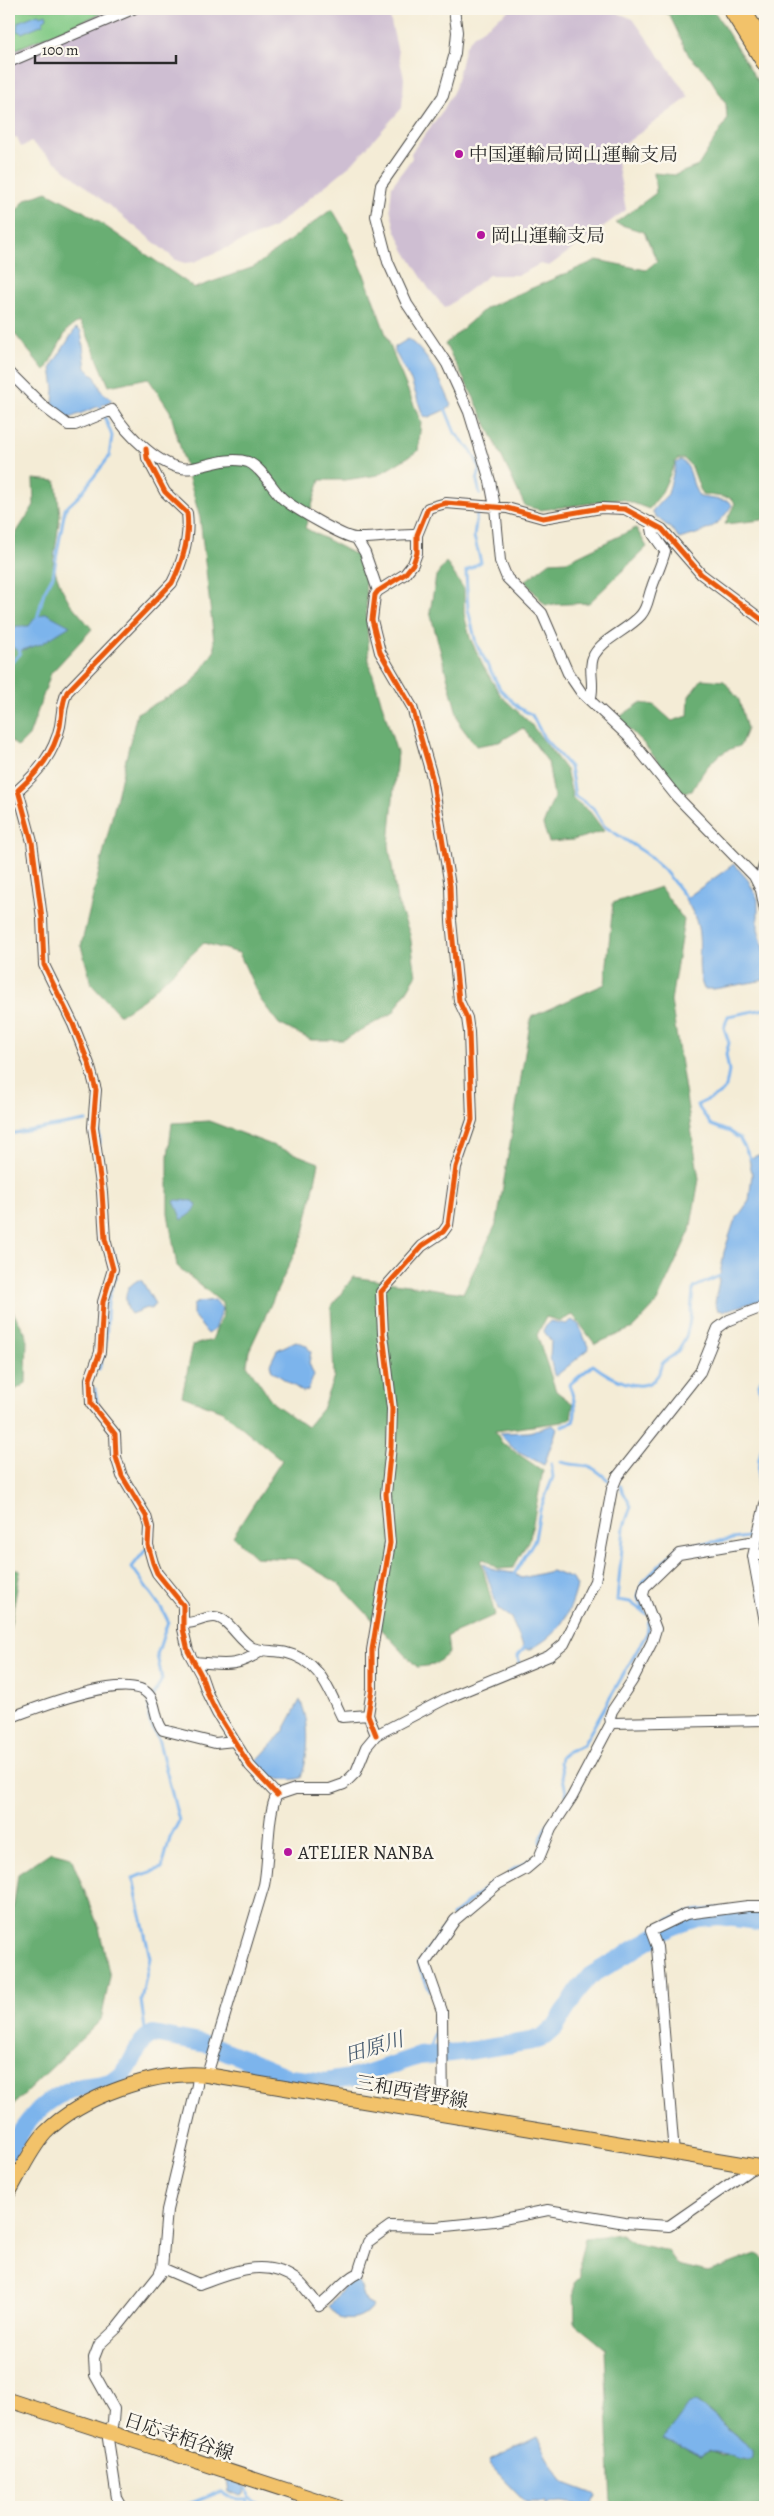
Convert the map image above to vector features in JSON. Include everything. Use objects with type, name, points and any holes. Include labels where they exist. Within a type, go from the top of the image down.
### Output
[{"type":"main road","points":[[730,9],[765,65]]},
{"type":"main road","points":[[744,9],[765,44]]},
{"type":"main road","name":"三和西菅野線","points":[[9,2192],[40,2140],[64,2116],[90,2102],[145,2081],[170,2075],[202,2074],[760,2167]]},
{"type":"main road","name":"日応寺栢谷線","points":[[9,2400],[338,2507]]},
{"type":"street","points":[[9,62],[133,9]]},
{"type":"street","points":[[454,9],[457,32],[456,53],[449,83],[432,113],[381,185],[376,216],[383,250],[400,290],[447,364],[465,403],[478,439],[495,507],[500,561],[507,578],[542,613],[568,673],[590,700],[628,736],[677,797],[749,870],[759,883],[765,910]]},
{"type":"street","points":[[9,372],[44,407],[68,425],[75,425],[112,410],[119,422],[146,449],[168,464],[180,468],[192,468],[212,462],[247,461],[294,507],[349,537],[417,535]]},
{"type":"street","points":[[146,449],[147,458],[165,492],[188,514],[186,551],[172,583],[67,692],[63,700],[59,731],[49,756],[40,770],[18,790],[34,851],[42,918],[44,965],[76,1032],[94,1078],[96,1090],[93,1127],[102,1192],[105,1239],[113,1269],[103,1302],[100,1352],[90,1379],[91,1404],[115,1434],[116,1457],[122,1476],[146,1516],[149,1528],[148,1546],[157,1573],[183,1605],[188,1651],[217,1713],[250,1766],[277,1795]]},
{"type":"street","points":[[376,1735],[368,1715],[372,1689],[372,1650],[390,1543],[386,1494],[391,1446],[392,1410],[383,1334],[381,1292],[422,1246],[443,1232],[448,1225],[456,1167],[472,1120],[469,1032],[467,1018],[459,1001],[451,921],[450,886],[440,824],[421,735],[412,707],[380,652],[375,639],[372,620],[375,595],[404,574],[413,564],[417,553],[417,535],[428,508],[438,504],[507,508],[543,518],[601,508],[625,509],[662,529],[701,574],[765,622]]},
{"type":"street","points":[[590,700],[593,693],[591,668],[595,654],[640,616],[647,605],[652,586],[661,569],[665,551],[653,534],[651,522]]},
{"type":"street","points":[[356,538],[365,553],[378,591]]},
{"type":"street","points":[[759,883],[765,862]]},
{"type":"street","points":[[277,1795],[295,1789],[330,1789],[344,1784],[356,1772],[366,1747],[376,1735],[445,1699],[549,1656],[564,1644],[595,1580],[612,1489],[617,1477],[700,1372],[718,1328],[729,1320],[765,1306]]},
{"type":"street","points":[[765,1504],[753,1556],[760,1576],[765,1622]]},
{"type":"street","points":[[443,2115],[443,2054],[440,2002],[424,1963],[428,1955],[454,1920],[498,1884],[526,1869],[539,1858],[551,1829],[572,1797],[611,1723],[612,1711],[632,1681],[652,1642],[656,1629],[642,1595],[645,1587],[679,1554],[756,1541]]},
{"type":"street","points":[[753,1556],[765,1554]]},
{"type":"street","points":[[184,1623],[190,1624],[213,1617],[221,1619],[252,1647],[289,1653],[314,1665],[322,1675],[342,1717],[368,1715]]},
{"type":"street","points":[[194,1662],[235,1665],[246,1661],[262,1650]]},
{"type":"street","points":[[9,1718],[77,1695],[126,1686],[140,1688],[151,1700],[157,1724],[163,1730],[214,1743],[234,1741]]},
{"type":"street","points":[[611,1723],[765,1720]]},
{"type":"street","points":[[122,2507],[117,2498],[108,2447],[114,2409],[93,2369],[95,2352],[104,2339],[127,2315],[162,2268],[167,2210],[197,2086],[216,2046],[269,1866],[272,1808],[277,1795]]},
{"type":"street","points":[[674,2154],[657,1947],[651,1931],[686,1914],[748,1906],[765,1906]]},
{"type":"street","points":[[162,2268],[199,2284],[242,2269],[274,2270],[298,2282],[319,2306],[345,2279],[358,2273],[368,2242],[390,2226],[430,2227],[474,2223],[548,2210],[625,2223],[669,2226],[760,2167]]},
{"type":"shaded area","points":[[9,9],[388,9],[404,78],[402,108],[352,164],[273,228],[194,262],[185,263],[176,260],[31,142],[21,147],[17,137],[9,140]]},
{"type":"shaded area","points":[[511,9],[608,9],[633,19],[689,97],[615,151],[626,210],[549,266],[540,264],[519,275],[489,275],[445,308],[429,289],[405,251],[395,229],[390,208],[392,186],[412,158],[411,153],[444,109],[455,88],[465,47],[473,36]]},
{"type":"green space","points":[[9,9],[112,9],[9,52]]},
{"type":"green space","points":[[662,9],[713,9],[765,93],[765,518],[762,520],[725,524],[735,503],[730,498],[702,494],[692,467],[684,459],[677,459],[661,494],[649,509],[622,499],[541,510],[525,506],[474,398],[445,344],[486,308],[597,260],[646,270],[657,261],[644,232],[615,223],[656,193],[654,173],[675,175],[698,166],[727,120],[726,104],[707,73],[689,56],[670,16]]},
{"type":"green space","points":[[47,192],[83,211],[195,288],[254,267],[332,209],[347,234],[362,269],[395,359],[421,422],[418,451],[378,475],[345,480],[320,480],[305,528],[358,556],[365,575],[369,662],[397,753],[389,845],[397,901],[410,934],[416,976],[393,1013],[343,1040],[311,1040],[279,1024],[260,999],[239,953],[204,943],[144,999],[120,1015],[92,985],[81,946],[137,713],[191,685],[215,650],[200,518],[170,411],[148,378],[109,386],[86,332],[79,321],[67,330],[45,371],[9,327],[9,220],[26,199]]},
{"type":"green space","points":[[33,479],[56,481],[60,515],[53,565],[61,587],[70,603],[92,629],[51,673],[29,736],[18,747],[9,739],[9,539],[15,535],[34,505]]},
{"type":"green space","points":[[636,528],[647,547],[589,603],[545,605],[525,581],[550,562],[567,561]]},
{"type":"green space","points":[[446,562],[464,589],[464,614],[470,638],[483,666],[501,696],[530,723],[566,770],[573,799],[590,812],[604,831],[573,840],[549,842],[543,825],[554,797],[548,762],[523,728],[499,742],[476,746],[460,725],[430,612],[436,576]]},
{"type":"green space","points":[[702,679],[724,681],[739,700],[747,729],[740,746],[717,757],[706,769],[692,791],[682,792],[644,744],[618,718],[640,703],[654,705],[672,721],[688,716],[689,696]]},
{"type":"green space","points":[[660,887],[684,920],[671,1001],[699,1179],[690,1231],[656,1304],[633,1328],[595,1344],[573,1315],[560,1321],[546,1317],[537,1335],[556,1391],[573,1404],[571,1418],[562,1422],[495,1431],[502,1443],[543,1471],[530,1538],[513,1568],[499,1569],[484,1559],[481,1561],[495,1615],[447,1636],[449,1653],[434,1665],[417,1667],[338,1583],[296,1559],[255,1557],[233,1536],[282,1460],[222,1411],[182,1396],[193,1345],[212,1340],[223,1313],[222,1303],[177,1266],[168,1213],[168,1156],[172,1123],[209,1121],[319,1163],[304,1233],[249,1351],[247,1365],[273,1403],[307,1427],[322,1409],[334,1377],[331,1307],[353,1277],[463,1293],[497,1222],[531,1017],[605,984],[613,903]]},
{"type":"green space","points":[[9,1305],[27,1336],[26,1383],[9,1394]]},
{"type":"green space","points":[[9,1566],[20,1571],[9,1634]]},
{"type":"green space","points":[[51,1852],[71,1857],[99,1928],[110,1977],[101,2020],[13,2105],[9,2113],[9,1923],[12,1917],[18,1874]]},
{"type":"green space","points":[[621,2234],[636,2244],[668,2251],[678,2265],[708,2272],[756,2254],[765,2260],[765,2507],[659,2507],[658,2505],[653,2507],[611,2507],[605,2348],[575,2324],[574,2283],[580,2277],[580,2259],[585,2238]],"holes":[[[698,2402],[747,2444],[752,2451],[746,2460],[731,2455],[722,2456],[709,2451],[701,2456],[684,2447],[664,2440]]]},
{"type":"water","points":[[38,14],[41,16],[46,14],[47,18],[43,21],[43,24],[22,33],[17,31],[18,22]]},
{"type":"water","points":[[76,328],[81,331],[86,368],[95,377],[102,392],[112,401],[67,419],[54,409],[51,367]]},
{"type":"water","points":[[408,339],[428,360],[439,377],[451,404],[449,408],[429,417],[423,416],[412,383],[395,352],[395,347]]},
{"type":"water","points":[[681,460],[688,468],[700,497],[728,501],[732,505],[721,519],[709,528],[679,539],[675,532],[654,515],[652,511],[668,494],[676,463]]},
{"type":"water","points":[[46,613],[70,626],[41,644],[19,651],[9,645],[9,631],[17,626],[29,626],[35,618]]},
{"type":"water","points":[[734,864],[748,880],[758,899],[758,928],[765,956],[765,980],[704,989],[700,976],[697,925],[685,899]]},
{"type":"water","points":[[758,1155],[765,1165],[765,1299],[723,1311],[718,1310],[715,1303],[724,1252],[734,1222],[749,1201],[752,1173],[749,1159]]},
{"type":"water","points":[[174,1201],[193,1201],[197,1205],[195,1210],[182,1220]]},
{"type":"water","points":[[138,1280],[142,1281],[155,1304],[151,1309],[146,1308],[131,1314],[127,1305],[126,1295],[129,1288]]},
{"type":"water","points":[[215,1300],[222,1309],[214,1330],[208,1334],[193,1315],[193,1305],[199,1302]]},
{"type":"water","points":[[572,1320],[579,1325],[589,1349],[556,1376],[554,1375],[550,1357],[551,1341],[543,1330],[550,1321],[566,1324]]},
{"type":"water","points":[[296,1341],[306,1345],[311,1352],[309,1363],[314,1375],[308,1390],[303,1392],[272,1371],[270,1364],[277,1350]]},
{"type":"water","points":[[553,1425],[557,1429],[544,1465],[514,1449],[499,1433],[529,1432]]},
{"type":"water","points":[[483,1563],[494,1570],[513,1573],[522,1578],[552,1571],[573,1579],[577,1586],[574,1597],[566,1616],[555,1632],[529,1650],[524,1648],[511,1618],[498,1609]]},
{"type":"water","points":[[300,1700],[306,1719],[308,1739],[306,1759],[301,1778],[282,1779],[264,1772],[253,1765],[283,1732]]},
{"type":"water","points":[[358,2279],[366,2302],[373,2306],[358,2318],[349,2320],[339,2318],[329,2307],[344,2286]]},
{"type":"water","points":[[696,2401],[747,2444],[752,2451],[752,2458],[748,2460],[738,2459],[709,2451],[701,2456],[684,2447],[663,2440],[690,2403]]},
{"type":"water","points":[[537,2437],[561,2480],[596,2496],[590,2507],[563,2502],[549,2503],[546,2507],[546,2502],[526,2502],[491,2466],[489,2461]]},
{"type":"water","points":[[227,2480],[246,2486],[244,2494],[240,2496],[229,2491]]},
{"type":"waterway","points":[[37,619],[44,592],[53,576],[65,509],[79,496],[109,457],[112,436],[100,404]]},
{"type":"waterway","points":[[445,408],[455,433],[471,450],[480,468],[477,481],[480,494]]},
{"type":"waterway","points":[[477,513],[474,537],[481,562],[466,571],[468,609],[476,643],[500,689],[519,708],[532,715],[544,738],[570,767],[575,796],[593,808],[604,826],[644,852],[664,870],[688,900]]},
{"type":"waterway","points":[[9,665],[20,654],[19,648]]},
{"type":"waterway","points":[[752,1161],[740,1139],[730,1132],[711,1125],[697,1105],[720,1094],[726,1087],[729,1071],[726,1054],[729,1043],[724,1028],[728,1016],[765,1009]]},
{"type":"waterway","points":[[9,1059],[12,1070],[9,1081]]},
{"type":"waterway","points":[[9,1134],[86,1121]]},
{"type":"waterway","points":[[98,1122],[100,1143]]},
{"type":"waterway","points":[[105,1347],[108,1303],[117,1272],[112,1249]]},
{"type":"waterway","points":[[562,1426],[573,1422],[575,1413],[575,1404],[569,1385],[593,1365],[626,1383],[644,1385],[652,1382],[658,1375],[663,1362],[682,1346],[688,1331],[693,1290],[695,1287],[724,1274]]},
{"type":"waterway","points":[[99,1369],[104,1353]]},
{"type":"waterway","points":[[765,1372],[759,1384],[765,1419]]},
{"type":"waterway","points":[[95,1389],[98,1407]]},
{"type":"waterway","points":[[643,1609],[638,1598],[642,1583],[678,1547],[747,1537],[756,1518],[759,1459],[765,1435]]},
{"type":"waterway","points":[[561,1462],[590,1467],[608,1480]]},
{"type":"waterway","points":[[513,1576],[535,1539],[540,1510],[553,1477],[551,1463]]},
{"type":"waterway","points":[[620,1486],[631,1506],[624,1527],[617,1600],[630,1602],[646,1614]]},
{"type":"waterway","points":[[137,1492],[149,1512]]},
{"type":"waterway","points":[[147,1548],[132,1567],[162,1609],[168,1621],[157,1655],[162,1679],[153,1698]]},
{"type":"waterway","points":[[567,1798],[560,1762],[561,1757],[568,1751],[583,1745],[647,1633],[649,1621]]},
{"type":"waterway","points":[[519,1664],[518,1656],[527,1644]]},
{"type":"waterway","points":[[146,2037],[141,2000],[150,1958],[133,1878],[162,1868],[170,1838],[179,1821],[159,1742],[149,1720],[149,1703]]},
{"type":"waterway","points":[[540,1842],[545,1828],[550,1821]]},
{"type":"waterway","points":[[509,1872],[530,1860]]},
{"type":"waterway","points":[[452,1916],[493,1882]]},
{"type":"waterway","name":"田原川","points":[[9,2152],[29,2120],[47,2103],[68,2091],[105,2083],[118,2078],[128,2068],[142,2043],[153,2034],[211,2045],[290,2078],[326,2082],[356,2077],[419,2056],[461,2052],[532,2041],[545,2036],[555,2027],[579,1989],[590,1976],[673,1926],[697,1918],[719,1916],[765,1922]]},
{"type":"waterway","points":[[430,1991],[418,1964],[444,1927]]},
{"type":"waterway","points":[[427,2055],[437,2027],[436,2008]]},
{"type":"waterway","points":[[247,2488],[249,2498],[267,2507],[269,2505],[285,2507]]},
{"type":"waterway","points":[[181,2507],[222,2491],[237,2500],[247,2500],[245,2507]]},
{"type":"cycle path","points":[[146,449],[147,458],[165,492],[187,513],[185,549],[179,566],[172,583],[67,692],[54,745],[44,762],[18,790],[32,842],[42,918],[44,965],[73,1024],[89,1064],[96,1090],[93,1127],[102,1192],[105,1239],[113,1269],[103,1302],[100,1352],[90,1379],[91,1404],[115,1434],[116,1457],[122,1476],[146,1516],[149,1527],[148,1545],[157,1573],[183,1605],[183,1629],[188,1651],[201,1675],[208,1695],[250,1766],[277,1795]]},
{"type":"cycle path","points":[[376,1735],[368,1715],[372,1689],[372,1650],[390,1543],[386,1494],[391,1446],[392,1409],[383,1334],[381,1292],[422,1246],[443,1232],[448,1225],[456,1167],[472,1120],[469,1032],[467,1018],[459,1001],[451,921],[450,886],[432,777],[412,707],[380,652],[372,620],[375,595],[378,591],[405,574],[413,564],[417,553],[417,535],[428,508],[446,503],[507,508],[543,518],[601,508],[625,509],[662,529],[701,574],[765,622]]},
{"type":"place","name":"中国運輸局岡山運輸支局","points":[[459,154]]},
{"type":"place","name":"岡山運輸支局","points":[[481,235]]},
{"type":"place","name":"ATELIER NANBA","points":[[288,1852]]}]
